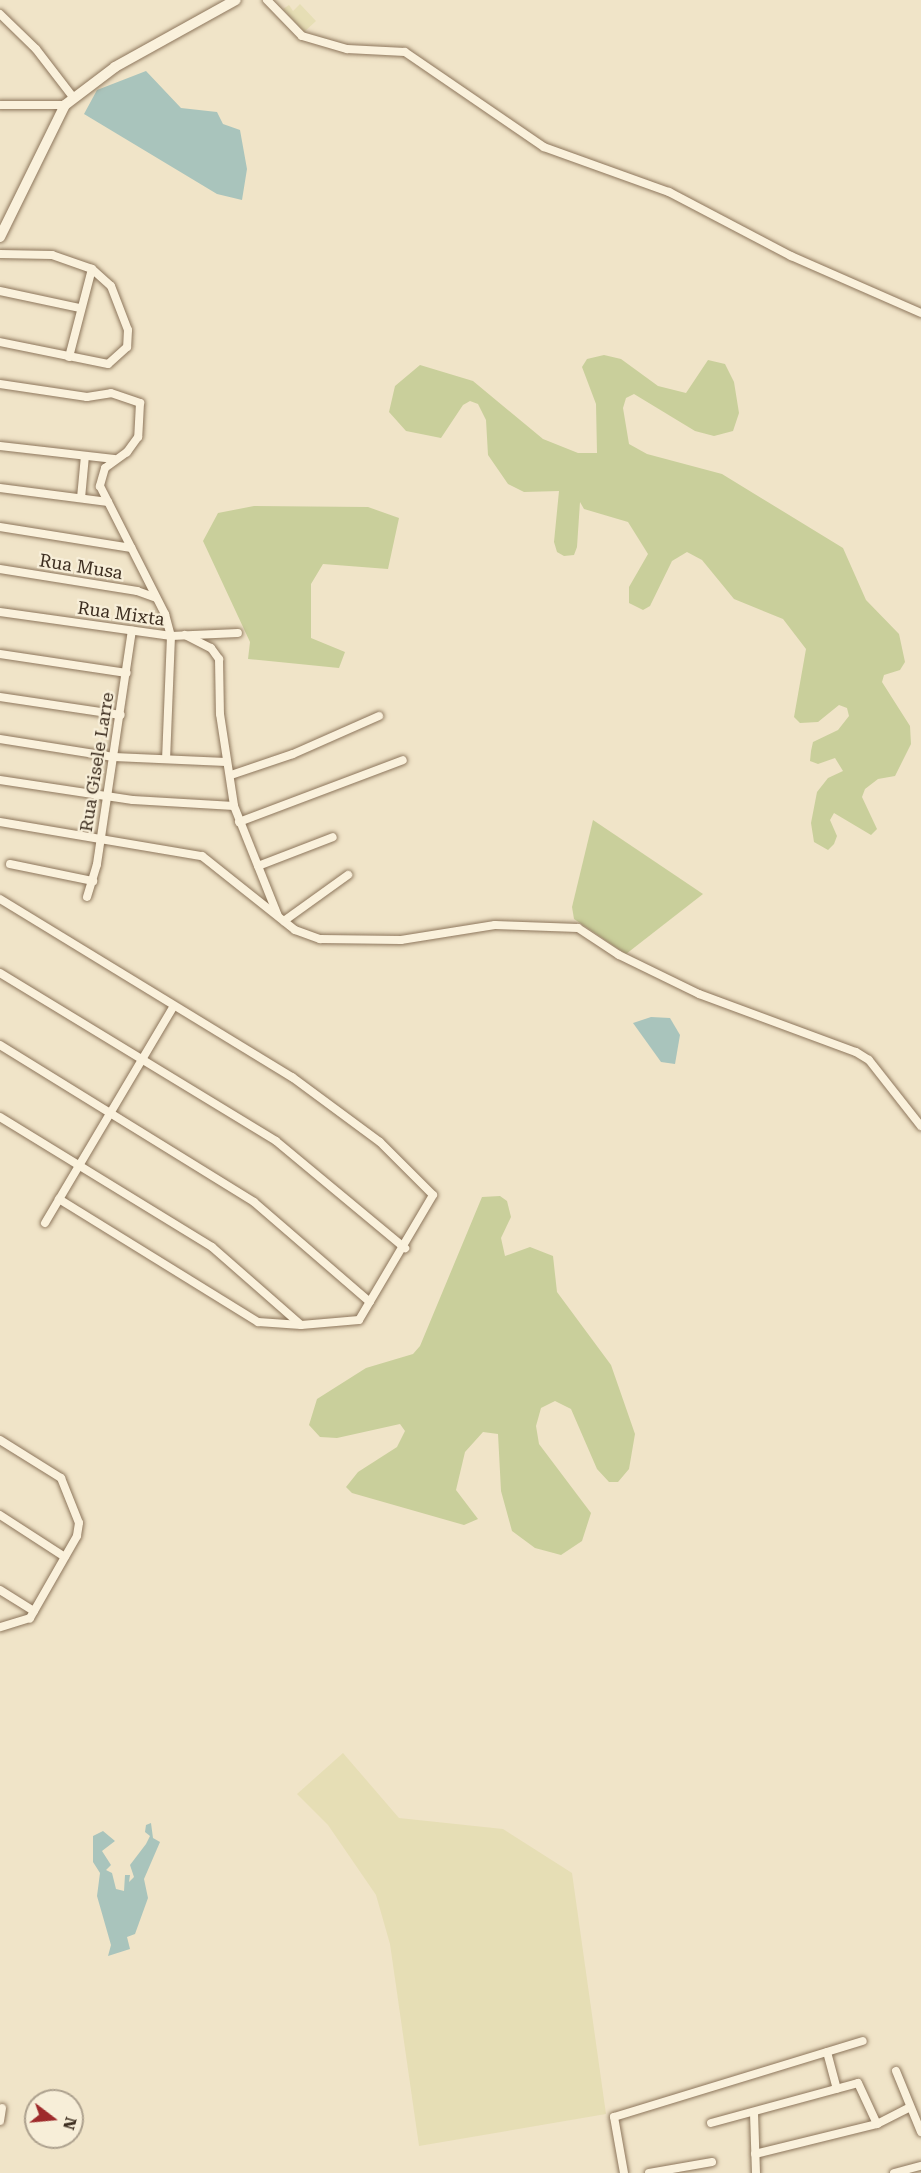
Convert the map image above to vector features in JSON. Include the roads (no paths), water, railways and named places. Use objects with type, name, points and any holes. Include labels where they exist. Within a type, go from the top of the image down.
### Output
[{"type":"main road","points":[[0,237],[69,101],[116,67],[236,0]]},
{"type":"street","points":[[267,0],[302,36],[347,49],[405,52],[544,147],[669,192],[791,256],[921,313]]},
{"type":"street","points":[[0,14],[36,49],[69,101],[0,105]]},
{"type":"street","points":[[0,254],[52,255],[92,269],[111,286],[124,311],[127,347],[108,364],[0,342]]},
{"type":"street","points":[[69,357],[92,269]]},
{"type":"street","points":[[0,291],[80,308]]},
{"type":"street","points":[[0,384],[87,397],[111,393],[140,403],[138,436],[127,452],[114,459],[100,476],[108,502],[156,598],[171,636],[166,758]]},
{"type":"street","points":[[0,446],[114,459]]},
{"type":"street","points":[[81,498],[85,456]]},
{"type":"street","points":[[0,488],[108,502]]},
{"type":"street","points":[[0,526],[131,548]]},
{"type":"street","name":"Rua Musa","points":[[0,569],[137,591],[156,598]]},
{"type":"street","name":"Rua Mixta","points":[[0,612],[171,636],[238,633]]},
{"type":"street","name":"Rua Gisele Larre","points":[[87,897],[93,881],[108,796],[132,631]]},
{"type":"street","points":[[185,635],[210,648],[219,659],[226,762],[231,775],[234,806],[281,920]]},
{"type":"street","points":[[0,654],[127,673]]},
{"type":"street","points":[[0,697],[121,715]]},
{"type":"street","points":[[231,775],[293,754],[379,716]]},
{"type":"street","points":[[0,739],[114,757],[226,762]]},
{"type":"street","points":[[239,822],[403,760]]},
{"type":"street","points":[[0,780],[108,796],[234,806]]},
{"type":"street","points":[[0,822],[202,856],[281,920],[308,936],[366,943],[495,925],[578,928],[619,955],[699,994],[856,1052],[869,1060],[921,1126]]},
{"type":"street","points":[[258,866],[333,837]]},
{"type":"street","points":[[10,864],[93,881]]},
{"type":"street","points":[[281,920],[348,875]]},
{"type":"street","points":[[0,899],[347,1116],[431,1190],[432,1202],[370,1302],[352,1323],[302,1325],[258,1322],[59,1199]]},
{"type":"street","points":[[0,973],[276,1141],[405,1248]]},
{"type":"street","points":[[45,1222],[174,1006]]},
{"type":"street","points":[[0,1045],[111,1112],[282,1223],[370,1302]]},
{"type":"street","points":[[0,1118],[212,1247],[302,1325]]},
{"type":"street","points":[[0,1440],[61,1478],[79,1523],[65,1557],[30,1618],[0,1626]]},
{"type":"street","points":[[0,1515],[65,1557]]},
{"type":"street","points":[[0,1590],[34,1611]]},
{"type":"street","points":[[624,2173],[614,2117],[863,2041]]},
{"type":"street","points":[[827,2052],[837,2089]]},
{"type":"street","points":[[896,2071],[908,2108],[921,2132]]},
{"type":"street","points":[[711,2123],[858,2083],[877,2124]]},
{"type":"street","points":[[0,2121],[2,2108]]},
{"type":"street","points":[[755,2154],[877,2124],[908,2108]]},
{"type":"street","points":[[753,2113],[756,2173]]},
{"type":"street","points":[[649,2173],[712,2162]]},
{"type":"street","points":[[894,2173],[921,2166]]},
{"type":"water","points":[[146,71],[181,108],[217,112],[223,124],[240,130],[247,169],[242,200],[217,194],[84,114],[97,90]]},
{"type":"water","points":[[651,1017],[670,1018],[680,1035],[675,1064],[661,1062],[633,1023]]},
{"type":"water","points":[[151,1823],[153,1838],[160,1842],[144,1879],[148,1898],[135,1934],[127,1937],[130,1949],[108,1956],[111,1945],[97,1896],[100,1873],[93,1862],[93,1836],[103,1831],[115,1841],[102,1851],[111,1865],[106,1870],[112,1873],[116,1889],[124,1891],[125,1875],[130,1875],[129,1882],[134,1877],[130,1865],[150,1836],[145,1832],[146,1825]]}]
